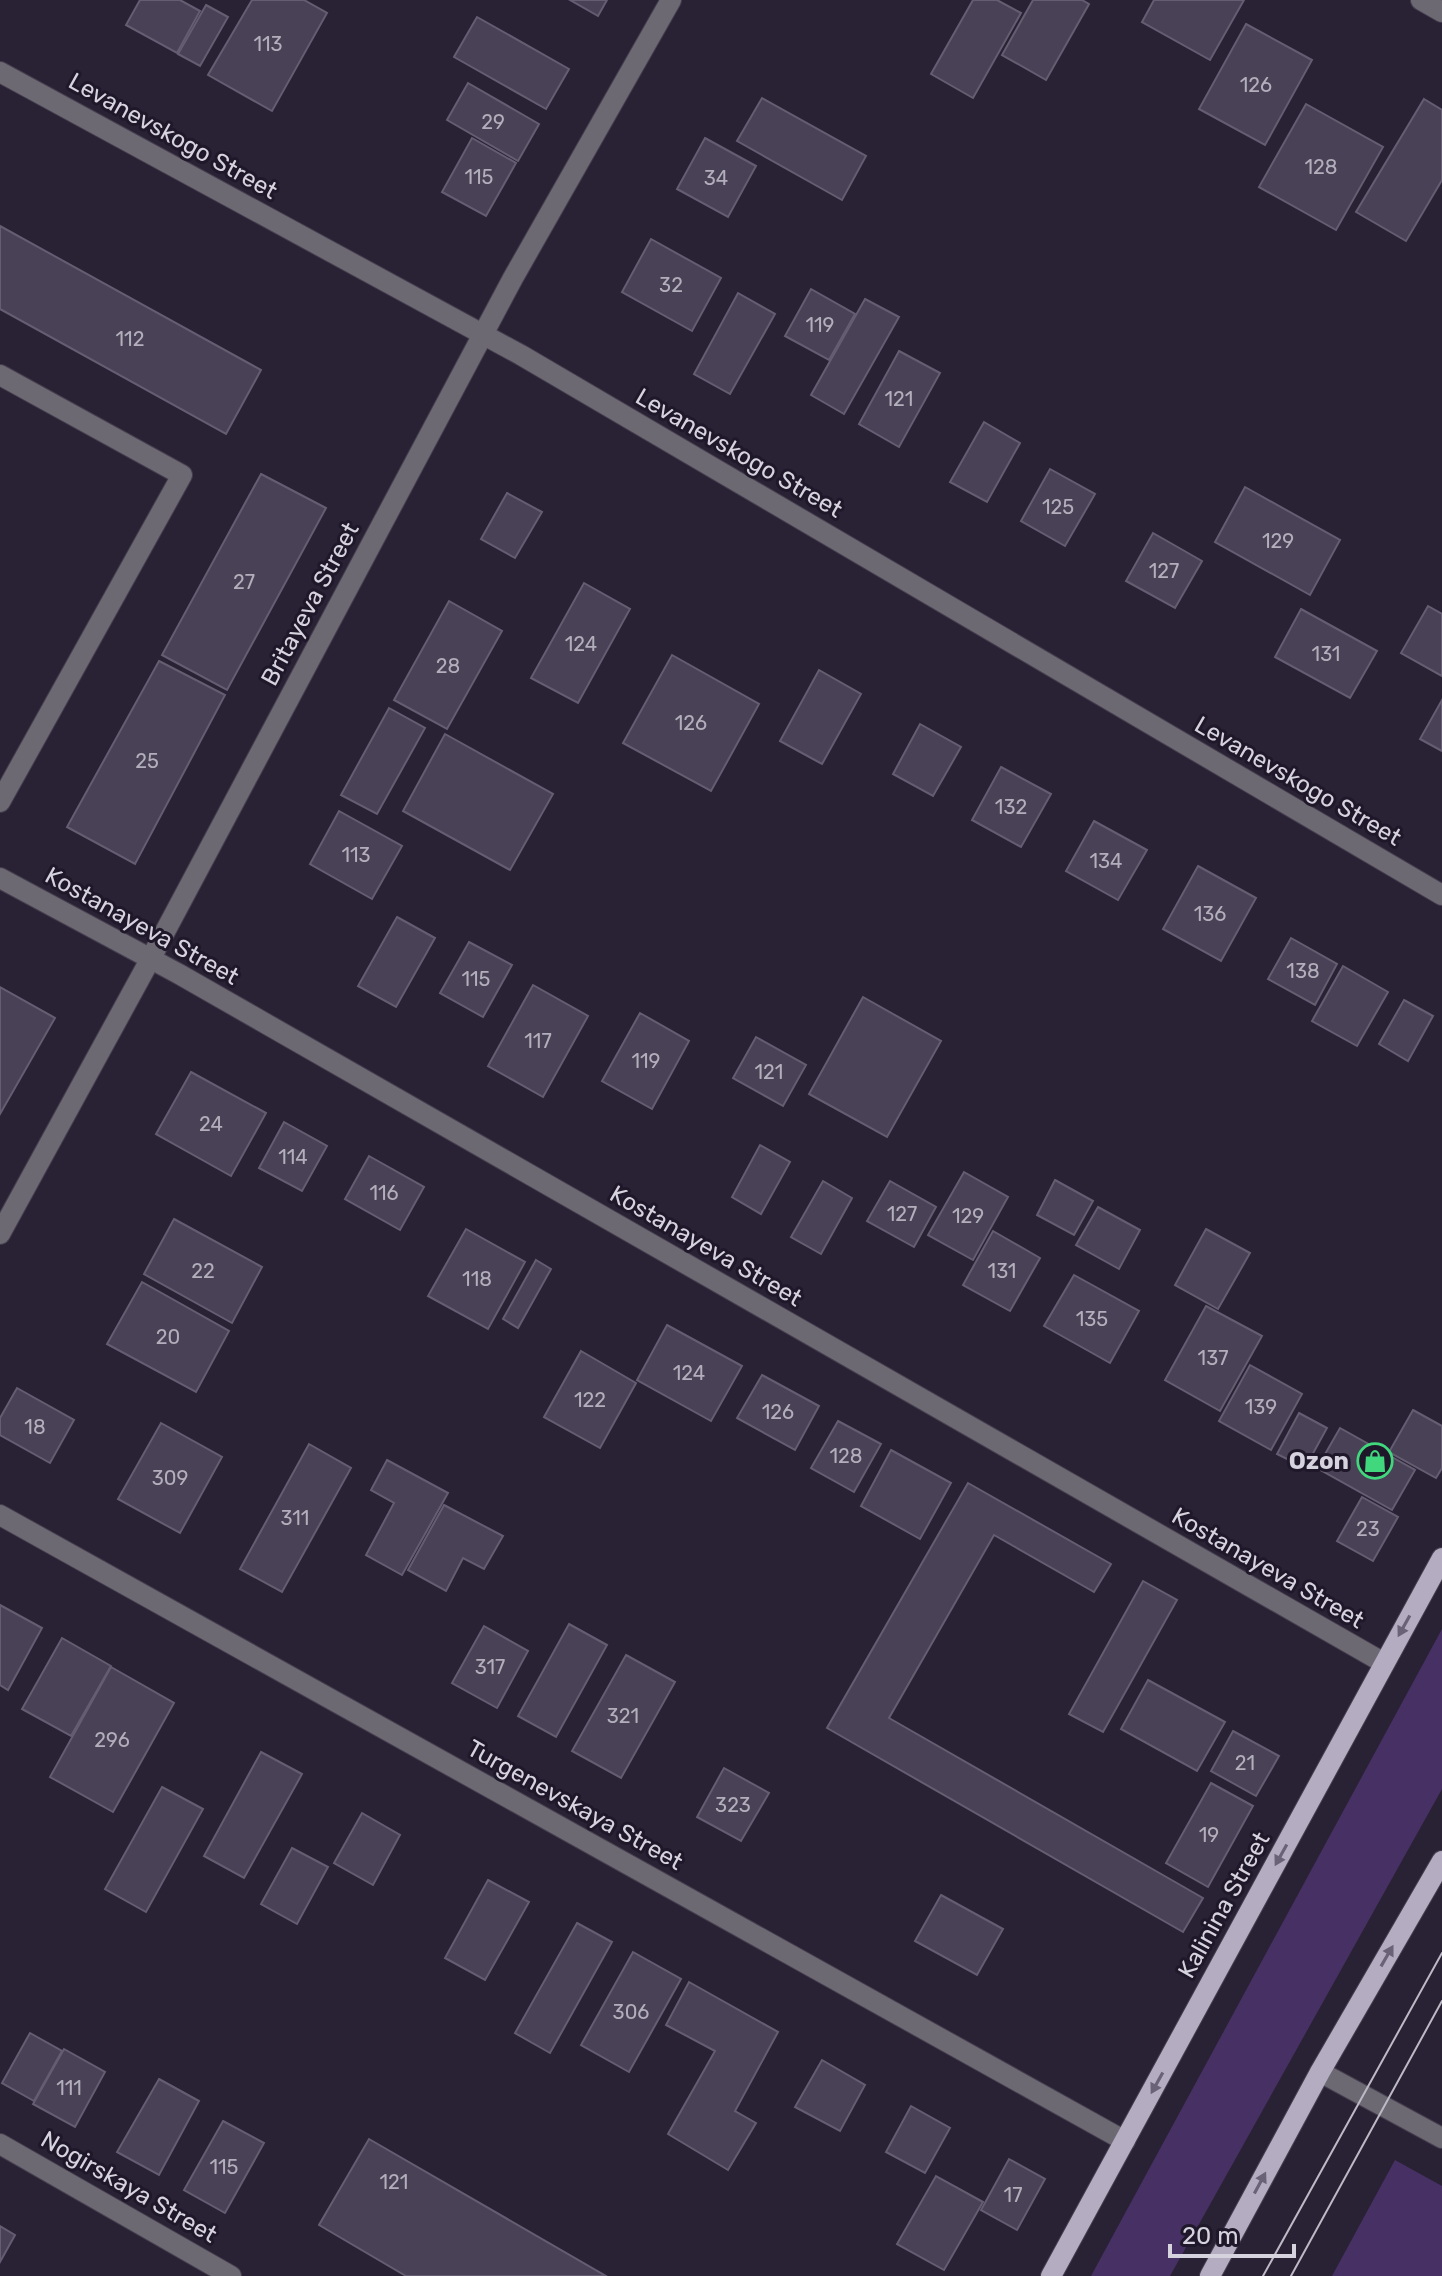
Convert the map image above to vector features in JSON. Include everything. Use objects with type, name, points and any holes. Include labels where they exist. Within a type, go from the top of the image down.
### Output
[{"type":"main road","name":"Kalinina Street","points":[[1051,2276],[1442,1558]]},
{"type":"main road","points":[[1210,2276],[1320,2072],[1442,1861]]},
{"type":"street","name":"Britayeva Street","points":[[0,1234],[483,335],[671,0]]},
{"type":"street","points":[[1421,0],[1442,12]]},
{"type":"street","name":"Levanevskogo Street","points":[[0,72],[483,335],[1442,895]]},
{"type":"street","points":[[0,375],[182,475],[0,802]]},
{"type":"street","name":"Kostanayeva Street","points":[[0,878],[151,958],[1384,1663]]},
{"type":"street","name":"Turgenevskaya Street","points":[[0,1515],[1125,2141]]},
{"type":"street","points":[[1320,2072],[1442,2138]]},
{"type":"street","name":"Nogirskaya Street","points":[[0,2144],[231,2276]]},
{"type":"shaded area","points":[[1442,1629],[1442,1789],[1170,2276],[1091,2276]]},
{"type":"shaded area","points":[[1395,2160],[1442,2186],[1442,2276],[1332,2276]]},
{"type":"building","points":[[140,0],[180,0],[200,11],[177,53],[126,25]]},
{"type":"building","points":[[252,0],[304,0],[327,13],[272,111],[208,75]]},
{"type":"building","points":[[570,0],[607,0],[598,16]]},
{"type":"building","points":[[973,0],[997,0],[1021,13],[973,98],[931,74]]},
{"type":"building","points":[[1033,0],[1082,0],[1089,4],[1046,80],[1002,55]]},
{"type":"building","points":[[1154,0],[1244,0],[1210,60],[1142,22]]},
{"type":"building","points":[[206,5],[228,17],[200,66],[178,54]]},
{"type":"building","points":[[477,17],[569,69],[546,109],[454,57]]},
{"type":"building","points":[[1246,24],[1312,60],[1265,145],[1199,109]]},
{"type":"building","points":[[468,83],[539,124],[518,161],[447,120]]},
{"type":"building","points":[[762,98],[866,156],[842,200],[737,141]]},
{"type":"building","points":[[1424,99],[1442,110],[1442,180],[1406,241],[1356,212]]},
{"type":"building","points":[[1306,104],[1383,147],[1336,230],[1259,187]]},
{"type":"building","points":[[472,138],[516,163],[486,216],[442,192]]},
{"type":"building","points":[[705,138],[756,166],[728,217],[677,189]]},
{"type":"building","points":[[0,226],[261,370],[226,434],[0,309]]},
{"type":"building","points":[[651,239],[721,278],[692,331],[622,292]]},
{"type":"building","points":[[811,289],[855,314],[829,360],[785,336]]},
{"type":"building","points":[[738,293],[775,314],[730,394],[694,374]]},
{"type":"building","points":[[865,299],[899,317],[844,414],[811,395]]},
{"type":"building","points":[[899,351],[940,373],[899,447],[859,424]]},
{"type":"building","points":[[984,422],[1020,443],[987,502],[950,482]]},
{"type":"building","points":[[1050,469],[1095,494],[1065,546],[1021,521]]},
{"type":"building","points":[[261,474],[326,508],[227,690],[162,655]]},
{"type":"building","points":[[1245,487],[1340,540],[1310,595],[1215,542]]},
{"type":"building","points":[[507,493],[542,512],[515,558],[481,539]]},
{"type":"building","points":[[1153,533],[1202,561],[1175,608],[1126,581]]},
{"type":"building","points":[[584,583],[630,609],[578,703],[531,678]]},
{"type":"building","points":[[449,601],[502,631],[447,729],[394,700]]},
{"type":"building","points":[[1428,606],[1442,614],[1442,676],[1401,653]]},
{"type":"building","points":[[1301,609],[1377,651],[1350,698],[1275,657]]},
{"type":"building","points":[[672,655],[759,704],[711,791],[623,743]]},
{"type":"building","points":[[159,661],[225,695],[135,864],[67,827]]},
{"type":"building","points":[[819,670],[861,694],[822,764],[780,741]]},
{"type":"building","points":[[1442,700],[1442,751],[1420,739]]},
{"type":"building","points":[[389,708],[425,728],[377,814],[341,795]]},
{"type":"building","points":[[920,724],[961,747],[933,796],[893,774]]},
{"type":"building","points":[[445,734],[553,794],[510,870],[403,811]]},
{"type":"building","points":[[1001,767],[1051,794],[1021,847],[972,820]]},
{"type":"building","points":[[339,811],[402,846],[372,899],[310,864]]},
{"type":"building","points":[[1094,821],[1147,850],[1118,900],[1066,871]]},
{"type":"building","points":[[1198,866],[1256,898],[1221,961],[1163,929]]},
{"type":"building","points":[[397,917],[435,938],[396,1007],[358,986]]},
{"type":"building","points":[[1291,938],[1337,964],[1315,1005],[1268,979]]},
{"type":"building","points":[[469,942],[512,965],[483,1017],[440,993]]},
{"type":"building","points":[[1343,966],[1388,992],[1357,1046],[1312,1021]]},
{"type":"building","points":[[533,985],[588,1016],[543,1097],[488,1066]]},
{"type":"building","points":[[0,987],[55,1018],[0,1114]]},
{"type":"building","points":[[863,997],[941,1041],[887,1137],[809,1094]]},
{"type":"building","points":[[1404,1000],[1433,1016],[1408,1061],[1379,1044]]},
{"type":"building","points":[[640,1013],[689,1041],[652,1109],[602,1081]]},
{"type":"building","points":[[756,1037],[806,1065],[783,1106],[733,1078]]},
{"type":"building","points":[[191,1072],[266,1113],[231,1176],[156,1134]]},
{"type":"building","points":[[284,1122],[327,1146],[302,1191],[259,1168]]},
{"type":"building","points":[[760,1145],[790,1162],[761,1214],[732,1197]]},
{"type":"building","points":[[369,1156],[424,1187],[400,1230],[345,1199]]},
{"type":"building","points":[[964,1172],[1008,1197],[973,1260],[928,1235]]},
{"type":"building","points":[[1055,1180],[1093,1201],[1074,1235],[1037,1215]]},
{"type":"building","points":[[823,1181],[852,1198],[821,1254],[791,1237]]},
{"type":"building","points":[[890,1181],[936,1207],[914,1247],[867,1221]]},
{"type":"building","points":[[1098,1207],[1140,1230],[1119,1269],[1076,1245]]},
{"type":"building","points":[[174,1219],[262,1267],[232,1323],[144,1274]]},
{"type":"building","points":[[466,1229],[525,1262],[488,1329],[428,1296]]},
{"type":"building","points":[[1206,1229],[1250,1253],[1218,1309],[1175,1285]]},
{"type":"building","points":[[993,1231],[1040,1258],[1010,1311],[963,1285]]},
{"type":"building","points":[[536,1260],[551,1269],[518,1328],[503,1319]]},
{"type":"building","points":[[1074,1275],[1139,1311],[1110,1363],[1044,1326]]},
{"type":"building","points":[[142,1282],[229,1331],[196,1392],[107,1344]]},
{"type":"building","points":[[1206,1306],[1262,1336],[1220,1411],[1165,1380]]},
{"type":"building","points":[[667,1325],[742,1366],[711,1421],[637,1380]]},
{"type":"building","points":[[581,1351],[636,1383],[600,1448],[544,1417]]},
{"type":"building","points":[[1250,1365],[1302,1394],[1271,1450],[1219,1421]]},
{"type":"building","points":[[762,1375],[819,1406],[795,1450],[737,1418]]},
{"type":"building","points":[[17,1388],[74,1420],[50,1463],[0,1435],[0,1418]]},
{"type":"building","points":[[1413,1410],[1442,1426],[1442,1468],[1436,1478],[1389,1452]]},
{"type":"building","points":[[1299,1413],[1327,1428],[1305,1468],[1277,1454]]},
{"type":"building","points":[[838,1421],[881,1444],[854,1492],[811,1468]]},
{"type":"building","points":[[161,1423],[222,1457],[180,1533],[118,1499]]},
{"type":"building","points":[[1340,1428],[1415,1470],[1392,1510],[1317,1468]]},
{"type":"building","points":[[309,1444],[351,1468],[282,1592],[240,1569]]},
{"type":"building","points":[[891,1450],[951,1483],[920,1539],[861,1506]]},
{"type":"building","points":[[387,1460],[448,1493],[402,1575],[366,1555],[394,1503],[371,1490]]},
{"type":"building","points":[[968,1483],[1111,1564],[1094,1592],[994,1535],[889,1718],[1203,1898],[1183,1932],[827,1728]]},
{"type":"building","points":[[1362,1497],[1398,1517],[1373,1561],[1337,1541]]},
{"type":"building","points":[[444,1505],[503,1536],[484,1569],[463,1558],[446,1591],[408,1570]]},
{"type":"building","points":[[1143,1581],[1177,1600],[1103,1732],[1069,1714]]},
{"type":"building","points":[[0,1605],[42,1628],[8,1690],[0,1685]]},
{"type":"building","points":[[569,1624],[607,1645],[556,1737],[518,1716]]},
{"type":"building","points":[[484,1626],[528,1651],[497,1708],[452,1683]]},
{"type":"building","points":[[62,1638],[111,1666],[71,1736],[22,1709]]},
{"type":"building","points":[[626,1655],[675,1682],[621,1778],[572,1751]]},
{"type":"building","points":[[111,1667],[174,1703],[113,1812],[50,1777]]},
{"type":"building","points":[[1148,1680],[1225,1722],[1197,1771],[1121,1729]]},
{"type":"building","points":[[1233,1731],[1279,1756],[1256,1796],[1211,1771]]},
{"type":"building","points":[[261,1752],[302,1774],[244,1878],[204,1856]]},
{"type":"building","points":[[724,1768],[769,1793],[741,1841],[697,1817]]},
{"type":"building","points":[[1211,1783],[1253,1806],[1208,1887],[1166,1863]]},
{"type":"building","points":[[162,1787],[203,1809],[146,1912],[105,1889]]},
{"type":"building","points":[[362,1813],[400,1835],[373,1885],[334,1863]]},
{"type":"building","points":[[292,1848],[328,1867],[297,1924],[261,1904]]},
{"type":"building","points":[[488,1880],[529,1902],[485,1980],[445,1958]]},
{"type":"building","points":[[941,1895],[1003,1929],[977,1975],[915,1941]]},
{"type":"building","points":[[577,1923],[612,1942],[550,2053],[515,2033]]},
{"type":"building","points":[[633,1952],[681,1979],[629,2072],[581,2045]]},
{"type":"building","points":[[689,1982],[778,2032],[735,2111],[756,2123],[728,2170],[668,2134],[715,2051],[666,2025]]},
{"type":"building","points":[[30,2033],[62,2051],[34,2101],[2,2083]]},
{"type":"building","points":[[64,2049],[105,2072],[75,2127],[33,2104]]},
{"type":"building","points":[[822,2060],[865,2085],[840,2131],[795,2107]]},
{"type":"building","points":[[159,2079],[199,2101],[159,2175],[117,2152]]},
{"type":"building","points":[[911,2106],[950,2128],[925,2173],[886,2152]]},
{"type":"building","points":[[223,2121],[264,2143],[225,2213],[184,2190]]},
{"type":"building","points":[[369,2139],[606,2276],[406,2276],[319,2225]]},
{"type":"building","points":[[1009,2159],[1045,2179],[1017,2230],[981,2210]]},
{"type":"building","points":[[936,2176],[983,2202],[944,2270],[897,2244]]},
{"type":"building","points":[[0,2226],[15,2235],[0,2262]]},
{"type":"tram line","points":[[1263,2276],[1442,1953]]},
{"type":"tram line","points":[[1291,2276],[1442,2001]]},
{"type":"place","name":"Ozon","points":[[1375,1461]]}]
